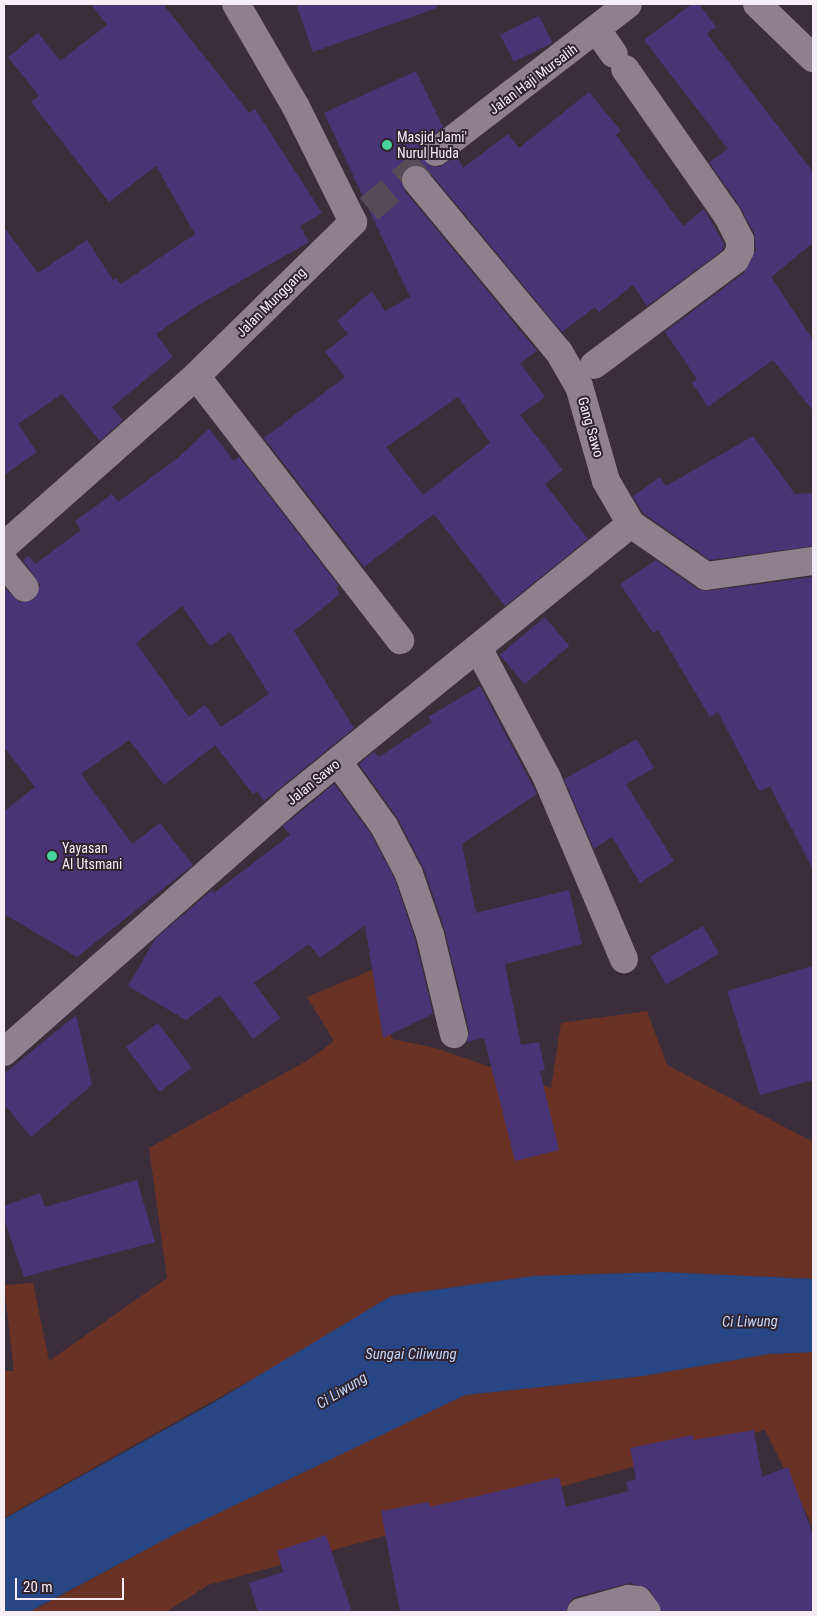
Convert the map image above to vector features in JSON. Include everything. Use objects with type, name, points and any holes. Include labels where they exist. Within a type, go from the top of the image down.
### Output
[{"type":"street","name":"Jalan Munggang","points":[[4,546],[196,376],[361,215],[236,4]]},
{"type":"street","name":"Jalan Haji Mursalih","points":[[436,152],[597,30],[628,4]]},
{"type":"street","points":[[757,4],[813,58]]},
{"type":"street","points":[[594,365],[735,260],[740,250],[740,240],[727,215],[597,30]]},
{"type":"street","name":"Gang Sawo","points":[[416,180],[559,352],[579,386],[606,481],[631,524],[706,576],[813,561]]},
{"type":"street","points":[[196,376],[400,640]]},
{"type":"street","name":"Jalan Sawo","points":[[4,1052],[338,762],[631,524]]},
{"type":"street","points":[[4,562],[25,588]]},
{"type":"street","points":[[478,648],[547,778],[624,959]]},
{"type":"street","points":[[338,762],[384,826],[409,874],[430,936],[454,1034]]},
{"type":"street","points":[[581,1612],[628,1598],[638,1600],[647,1612]]},
{"type":"shaded area","points":[[372,970],[392,1039],[436,1048],[551,1088],[561,1023],[647,1011],[667,1065],[813,1142],[813,1279],[663,1272],[534,1276],[391,1296],[274,1367],[4,1518],[4,1371],[14,1371],[4,1285],[33,1283],[49,1361],[167,1278],[149,1148],[310,1059],[334,1041],[307,997]]},
{"type":"shaded area","points":[[813,1352],[813,1527],[765,1430],[208,1585],[166,1612],[30,1612],[179,1532],[465,1395],[643,1376],[768,1354]]},
{"type":"water","name":"Sungai Ciliwung","points":[[663,1272],[813,1279],[813,1352],[768,1354],[643,1376],[465,1395],[179,1532],[29,1612],[4,1612],[4,1519],[213,1403],[391,1296],[534,1276]]},
{"type":"building","points":[[91,4],[163,4],[249,113],[255,109],[322,213],[300,226],[309,242],[200,304],[156,334],[173,357],[112,407],[123,420],[100,441],[62,394],[18,424],[37,452],[4,475],[4,227],[38,273],[87,240],[113,280],[116,278],[121,284],[195,234],[156,166],[109,202],[31,102],[39,96],[8,57],[38,33],[60,61],[107,25]]},
{"type":"building","points":[[296,4],[436,4],[437,8],[313,52]]},
{"type":"building","points":[[692,4],[699,4],[716,27],[707,34],[813,172],[813,243],[771,277],[813,340],[813,411],[773,360],[708,407],[692,383],[697,379],[665,332],[744,273],[756,250],[754,233],[741,208],[709,162],[728,149],[644,40]]},
{"type":"building","points":[[539,16],[552,43],[514,62],[500,35]]},
{"type":"building","points":[[416,71],[443,127],[421,147],[421,155],[430,166],[439,167],[457,156],[463,168],[508,134],[519,148],[589,92],[621,131],[616,135],[683,226],[704,209],[724,244],[723,250],[647,306],[633,285],[599,312],[595,307],[562,332],[428,170],[414,165],[402,174],[404,190],[537,351],[520,363],[545,397],[520,415],[563,470],[545,484],[588,539],[505,606],[434,514],[364,567],[264,438],[345,377],[325,352],[348,334],[337,321],[372,291],[385,311],[410,297],[324,113]],"holes":[[[458,397],[490,443],[423,495],[386,447]]]},
{"type":"building","points":[[209,429],[234,461],[239,457],[339,586],[336,588],[340,594],[294,631],[354,728],[264,801],[257,791],[253,794],[215,745],[164,785],[129,740],[81,774],[132,844],[160,823],[193,865],[77,957],[4,914],[4,811],[35,787],[4,747],[4,587],[19,602],[34,600],[40,585],[23,560],[29,556],[35,564],[81,530],[75,521],[112,494],[118,502],[179,457]],"holes":[[[182,606],[210,646],[230,632],[269,694],[221,727],[205,705],[189,717],[136,643]]]},
{"type":"building","points":[[753,436],[795,494],[813,493],[813,546],[710,560],[643,513],[633,496],[660,477],[666,486]]},
{"type":"building","points":[[656,560],[697,589],[707,591],[813,577],[813,870],[770,786],[759,791],[718,712],[710,717],[658,630],[653,633],[620,584]]},
{"type":"building","points":[[545,617],[569,646],[524,684],[500,655]]},
{"type":"building","points":[[480,686],[537,794],[462,844],[476,913],[569,890],[582,944],[505,964],[521,1045],[539,1042],[545,1070],[540,1071],[559,1150],[515,1161],[484,1038],[467,1042],[469,1030],[445,931],[424,869],[397,817],[359,764],[374,752],[379,757],[432,722],[428,717]]},
{"type":"building","points":[[637,739],[654,768],[626,784],[674,861],[640,883],[612,837],[594,849],[564,779]]},
{"type":"building","points":[[334,784],[371,834],[395,880],[415,939],[433,1014],[383,1038],[365,925],[320,958],[309,944],[254,983],[280,1018],[253,1039],[220,995],[186,1020],[128,986],[155,939],[212,890],[214,893],[290,835],[283,826]]},
{"type":"building","points":[[703,926],[719,954],[666,984],[650,957]]},
{"type":"building","points":[[813,966],[813,1080],[760,1095],[727,991]]},
{"type":"building","points":[[76,1015],[92,1085],[31,1137],[4,1104],[4,1074]]},
{"type":"building","points":[[158,1023],[192,1068],[160,1092],[126,1047]]},
{"type":"building","points":[[137,1180],[155,1242],[24,1277],[4,1219],[4,1206],[40,1193],[45,1207]]},
{"type":"building","points":[[754,1430],[762,1477],[788,1467],[813,1535],[813,1612],[662,1612],[650,1590],[630,1583],[576,1597],[570,1601],[566,1612],[400,1612],[381,1511],[429,1502],[430,1507],[559,1477],[566,1507],[629,1491],[626,1482],[636,1479],[630,1448],[693,1435],[693,1440]]},
{"type":"building","points":[[326,1535],[352,1612],[258,1612],[249,1583],[283,1572],[277,1551]]},
{"type":"tunnel","points":[[369,209],[436,152]]},
{"type":"place","name":"Masjid Jami' Nurul Huda","points":[[387,145]]},
{"type":"place","name":"Yayasan Al Utsmani","points":[[52,856]]},
{"type":"water label","name":"Ci Liwung","points":[[750,1322]]},
{"type":"water label","name":"Ci Liwung","points":[[342,1391]]}]
